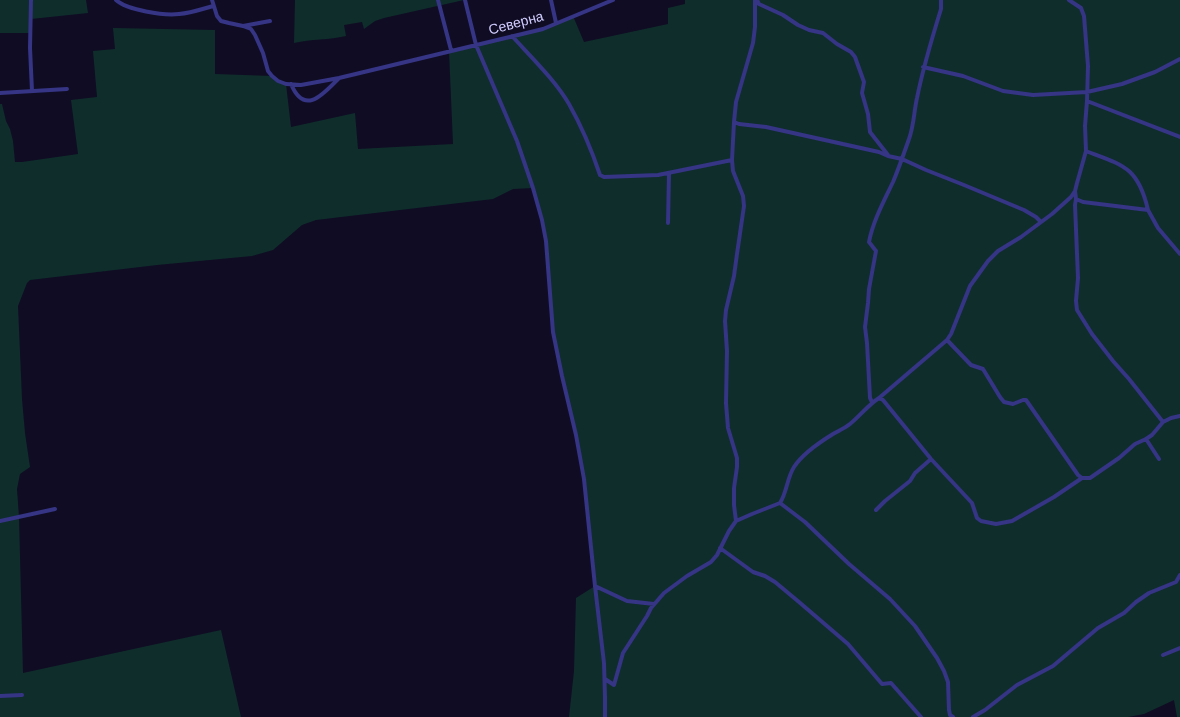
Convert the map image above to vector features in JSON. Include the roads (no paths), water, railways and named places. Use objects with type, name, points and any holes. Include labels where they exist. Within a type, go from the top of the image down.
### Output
[{"type":"street","points":[[31,0],[30,48],[32,91]]},
{"type":"street","points":[[116,0],[124,6],[155,14],[179,14],[213,6]]},
{"type":"street","points":[[212,0],[217,16],[221,20],[250,29],[255,35],[263,53],[268,71],[278,81],[291,84],[295,93],[300,97],[307,100],[315,100],[323,95],[340,78]]},
{"type":"street","points":[[438,0],[451,50]]},
{"type":"street","points":[[465,0],[476,45],[520,149],[534,188],[542,220],[546,242],[554,332],[581,457],[604,663],[604,717]]},
{"type":"street","points":[[551,0],[556,23]]},
{"type":"street","name":"Северна","points":[[291,84],[312,84],[340,78],[543,29],[613,0]]},
{"type":"street","points":[[605,679],[614,685],[623,653],[652,606],[671,587],[711,562],[736,521],[734,488],[737,458],[728,428],[725,321],[734,276],[744,206],[743,196],[733,171],[734,122],[736,102],[756,28],[756,0]]},
{"type":"street","points":[[756,0],[759,4],[783,15],[798,25],[822,33],[856,57],[864,82],[862,93],[868,114],[870,132],[888,156]]},
{"type":"street","points":[[872,402],[870,398],[865,328],[869,288],[876,251],[870,242],[871,234],[910,138],[915,106],[941,9],[941,0]]},
{"type":"street","points":[[736,521],[780,503],[794,468],[800,460],[821,442],[849,424],[872,402],[947,340],[970,286],[988,261],[998,251],[1052,214],[1075,191],[1086,151],[1085,126],[1088,101],[1088,66],[1084,16],[1080,8],[1069,0]]},
{"type":"street","points":[[243,26],[270,21]]},
{"type":"street","points":[[512,36],[553,81],[569,103],[587,141],[600,175],[604,177],[626,177],[658,175],[732,160]]},
{"type":"street","points":[[924,67],[963,76],[1003,91],[1033,95],[1087,92],[1122,84],[1155,72],[1180,59]]},
{"type":"street","points":[[0,93],[67,89]]},
{"type":"street","points":[[1088,101],[1180,137]]},
{"type":"street","points":[[734,122],[822,139],[902,159],[1024,210],[1036,217],[1040,222]]},
{"type":"street","points":[[1086,151],[1118,163],[1130,171],[1142,190],[1148,210],[1158,228],[1180,254]]},
{"type":"street","points":[[668,224],[669,173]]},
{"type":"street","points":[[1075,191],[1078,278],[1077,310],[1113,361],[1163,422]]},
{"type":"street","points":[[1071,197],[1083,202],[1148,210]]},
{"type":"street","points":[[947,340],[971,365],[983,369],[1004,402],[1013,404],[1026,400],[1082,478]]},
{"type":"street","points":[[879,398],[972,503],[977,518],[996,524],[1012,520],[1054,497],[1082,478],[1090,478],[1119,458],[1135,444],[1152,435],[1163,422],[1180,416]]},
{"type":"street","points":[[1146,439],[1159,459]]},
{"type":"street","points":[[876,510],[932,459]]},
{"type":"street","points":[[780,503],[805,522],[849,564],[890,598],[915,626],[944,671],[948,682],[948,710],[953,717]]},
{"type":"street","points":[[0,521],[56,509]]},
{"type":"street","points":[[720,548],[753,572],[765,576],[792,596],[848,644],[882,684],[891,683],[921,717]]},
{"type":"street","points":[[972,717],[985,710],[1017,685],[1053,666],[1098,628],[1124,613],[1149,593],[1176,582],[1180,575]]},
{"type":"street","points":[[595,586],[627,601],[652,606]]},
{"type":"street","points":[[1162,655],[1180,648]]},
{"type":"street","points":[[0,696],[22,695]]}]
